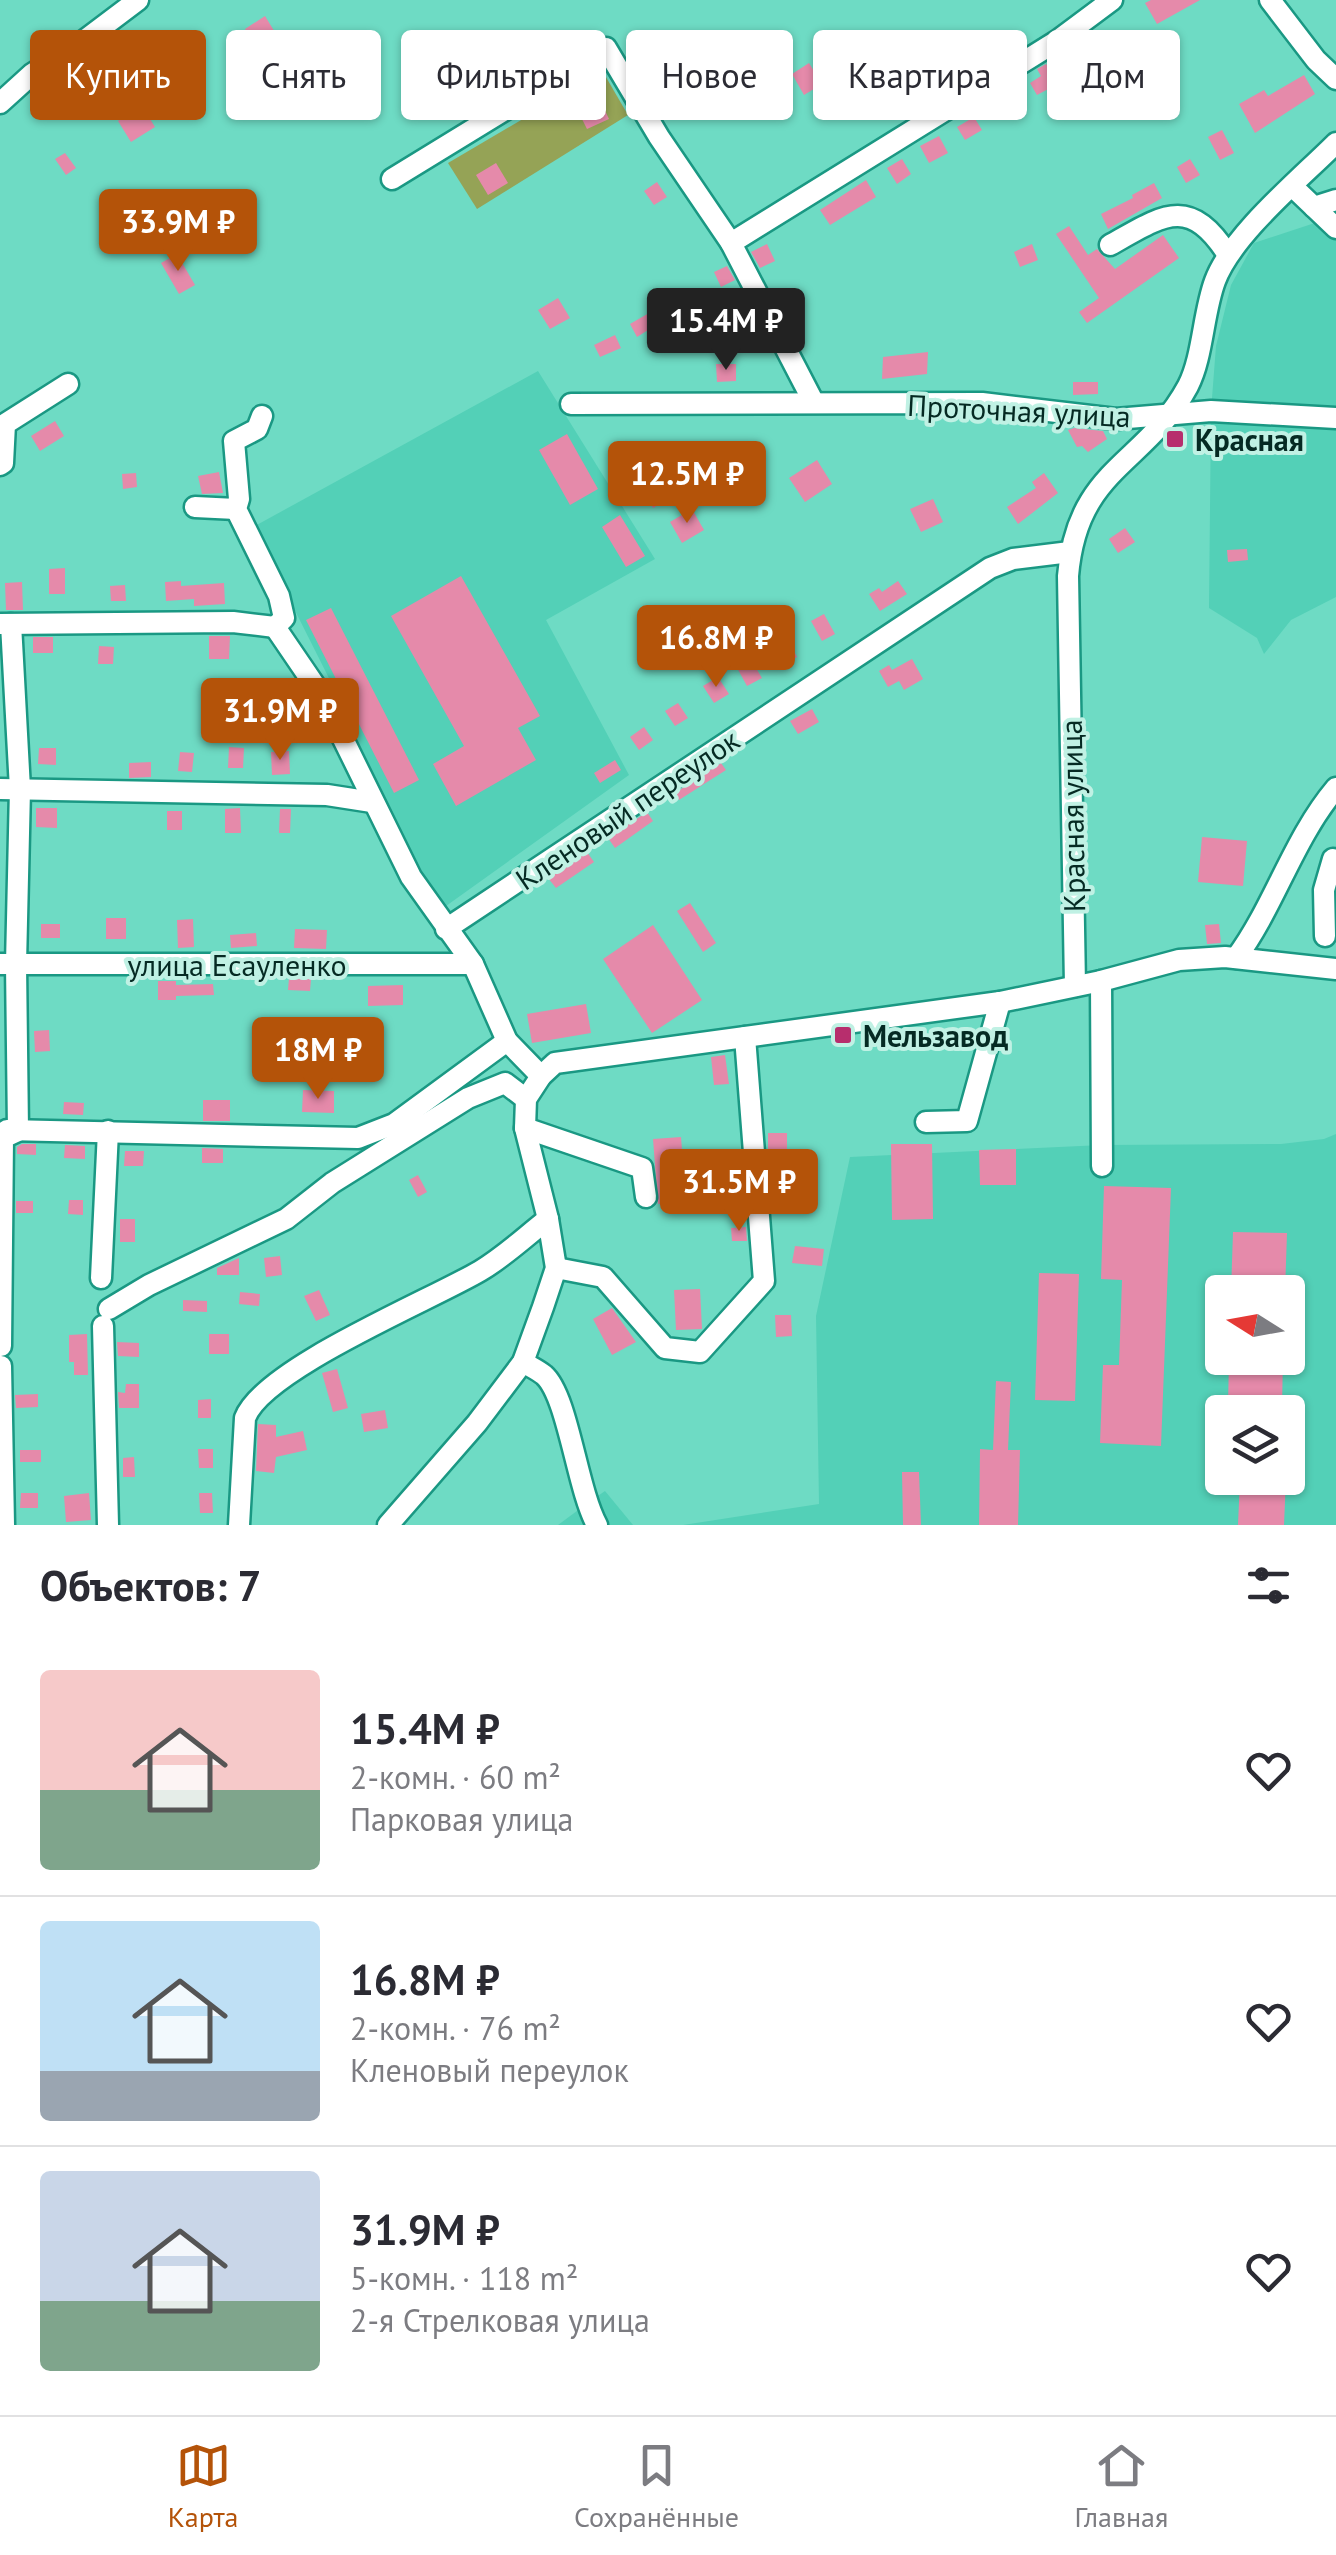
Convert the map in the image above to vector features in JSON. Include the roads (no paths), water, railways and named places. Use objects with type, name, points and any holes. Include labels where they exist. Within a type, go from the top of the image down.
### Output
[{"type":"street","points":[[0,103],[32,74],[138,0]]},
{"type":"street","points":[[732,243],[1040,51],[1112,0]]},
{"type":"street","points":[[1270,0],[1307,49],[1336,79]]},
{"type":"street","points":[[392,179],[606,48],[659,138],[732,243],[813,401]]},
{"type":"street","points":[[1110,245],[1165,214],[1187,217],[1214,232],[1228,255],[1336,143]]},
{"type":"street","points":[[1292,186],[1336,228]]},
{"type":"street","points":[[1314,207],[1336,200]]},
{"type":"street","name":"Красная улица","points":[[1074,986],[1070,552],[1074,530],[1096,489],[1168,415],[1190,384],[1214,281],[1228,255]]},
{"type":"street","points":[[0,465],[5,424],[68,384]]},
{"type":"street","name":"Проточная улица","points":[[570,404],[982,403],[1116,420],[1211,411],[1336,418]]},
{"type":"street","points":[[262,416],[258,429],[234,441],[239,499],[236,508],[279,596],[284,618],[274,627]]},
{"type":"street","points":[[194,507],[236,508]]},
{"type":"street","name":"Кленовый переулок","points":[[446,929],[990,568],[1013,558],[1070,552]]},
{"type":"street","points":[[1,1346],[3,1138],[9,1130],[10,789],[5,624],[233,622],[274,627],[322,696],[411,878],[473,964],[507,1041],[540,1076]]},
{"type":"street","points":[[1236,958],[1264,916],[1319,810],[1336,788]]},
{"type":"street","points":[[10,789],[327,796],[372,802]]},
{"type":"street","points":[[388,1525],[477,1423],[523,1362],[556,1268],[525,1128],[526,1098],[540,1076],[555,1064],[1000,1002],[1179,960],[1236,958],[1327,968],[1330,933],[1324,890],[1333,859]]},
{"type":"street","name":"улица Есауленко","points":[[8,964],[473,964]]},
{"type":"street","points":[[1101,981],[1102,1166]]},
{"type":"street","points":[[926,1122],[967,1120],[1000,1002]]},
{"type":"street","points":[[556,1268],[603,1278],[665,1348],[700,1352],[764,1281],[745,1037]]},
{"type":"street","points":[[9,1130],[358,1138],[394,1124],[507,1041]]},
{"type":"street","points":[[108,1525],[106,1318],[149,1285],[286,1219],[332,1183],[468,1098],[505,1082],[526,1098]]},
{"type":"street","points":[[525,1128],[642,1168],[646,1197]]},
{"type":"street","points":[[101,1278],[108,1130]]},
{"type":"street","points":[[239,1525],[248,1408],[265,1388],[362,1331],[482,1270],[548,1219]]},
{"type":"street","points":[[523,1362],[546,1376],[564,1416],[586,1505],[597,1525]]},
{"type":"street","points":[[1,1366],[4,1525]]},
{"type":"place","name":"Красная","points":[[1175,439]]},
{"type":"place","name":"Мельзавод","points":[[843,1035]]}]
